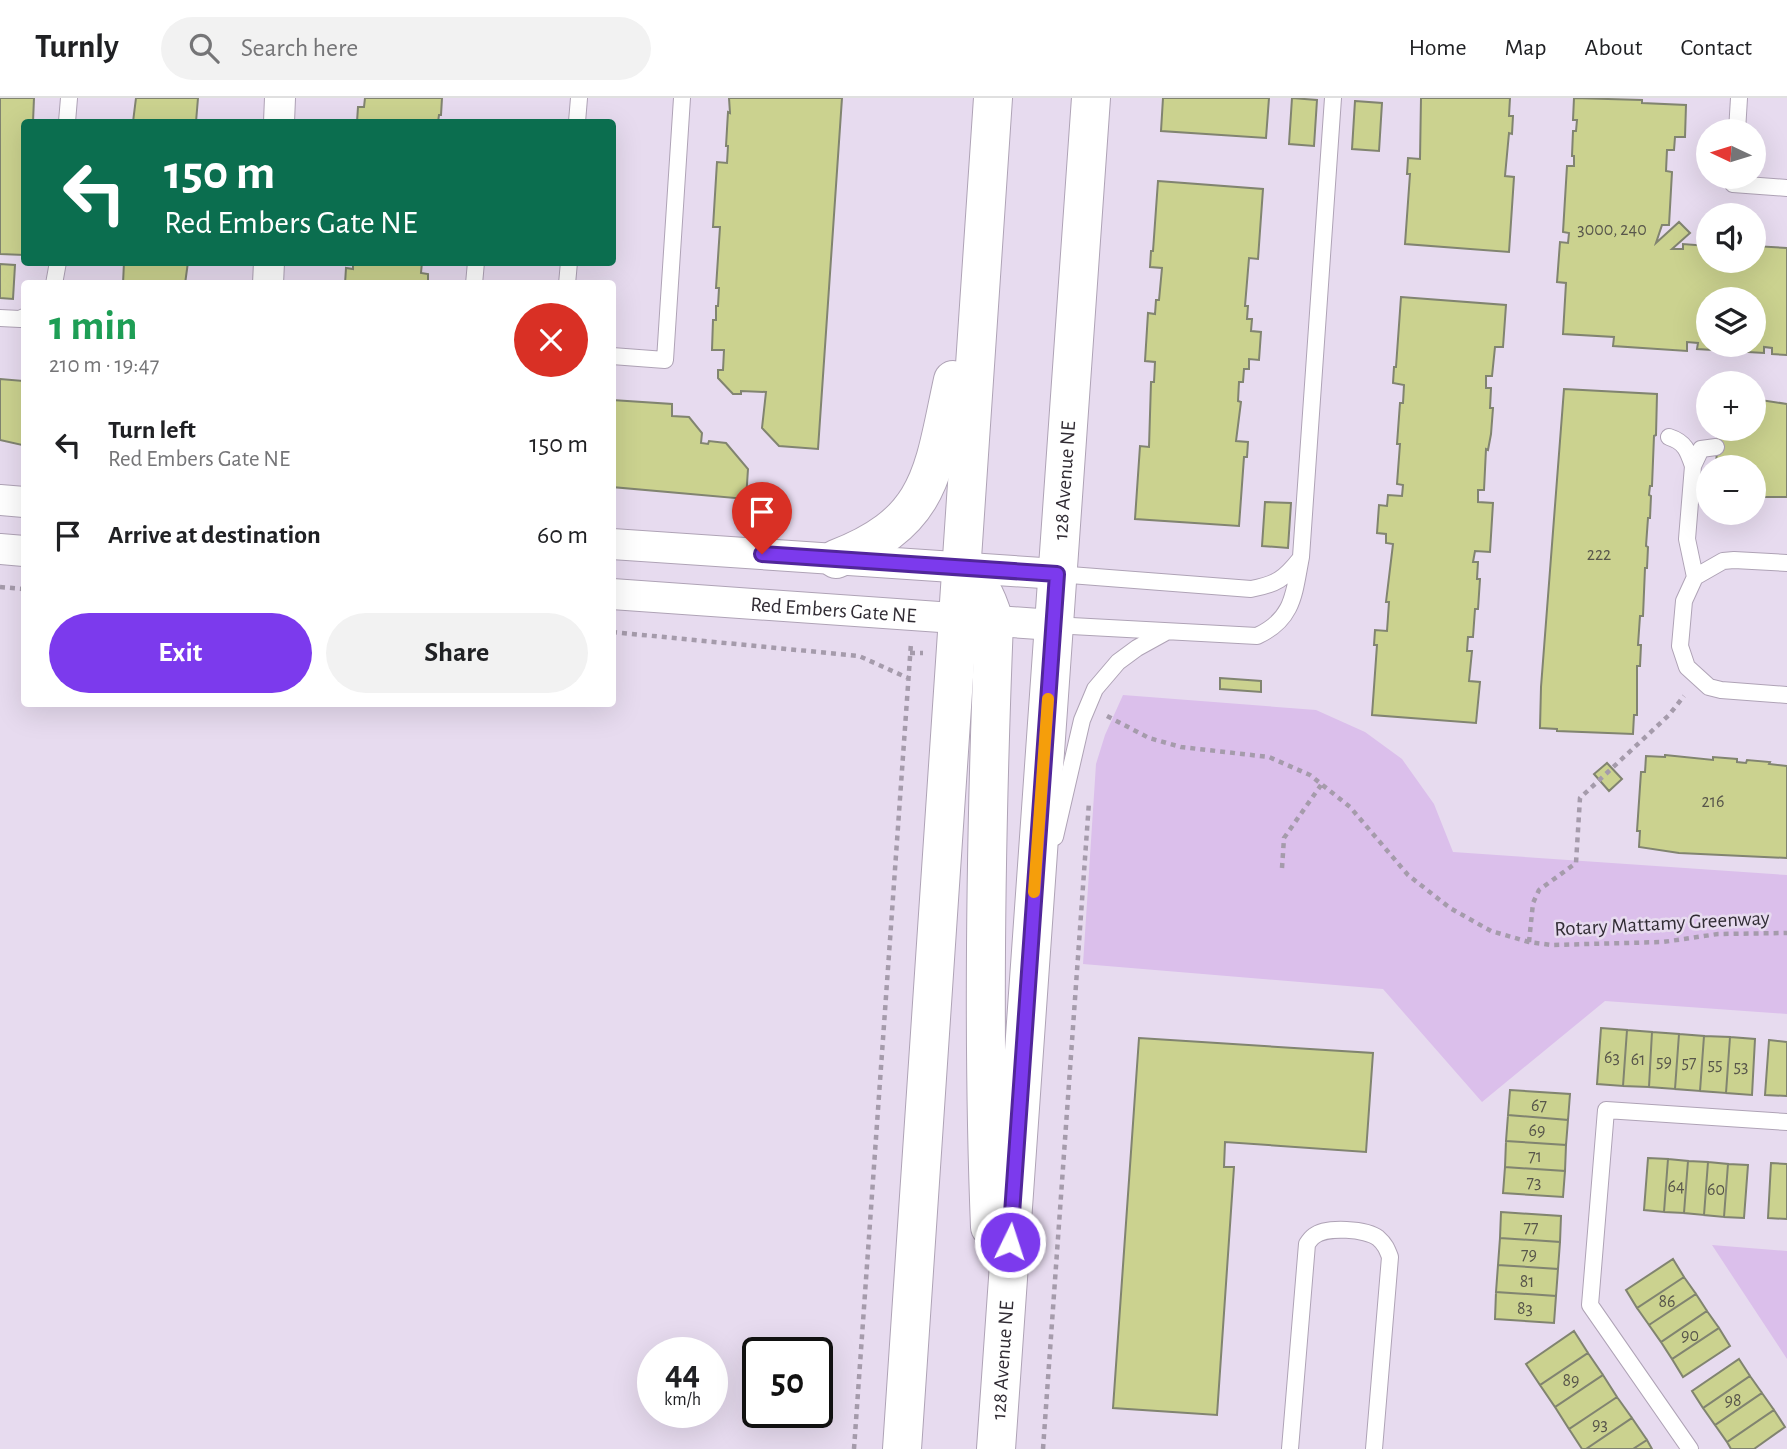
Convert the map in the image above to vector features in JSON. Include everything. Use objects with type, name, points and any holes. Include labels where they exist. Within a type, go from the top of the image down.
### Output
[{"type":"main road","points":[[902,1449],[993,98]]},
{"type":"main road","name":"128 Avenue NE","points":[[997,1439],[1091,98]]},
{"type":"main road","points":[[836,559],[860,550],[893,531],[924,490],[934,469],[982,248]]},
{"type":"main road","points":[[960,567],[979,583],[994,621],[987,853],[985,1118],[997,1439]]},
{"type":"main road","points":[[915,1260],[926,1449]]},
{"type":"street","points":[[279,119],[280,98]]},
{"type":"street","points":[[0,500],[21,502]]},
{"type":"street","points":[[616,544],[1057,574]]},
{"type":"street","points":[[0,549],[21,551]]},
{"type":"street","name":"Red Embers Gate NE","points":[[616,594],[1053,625]]},
{"type":"lane","points":[[67,119],[69,98]]},
{"type":"lane","points":[[577,119],[579,98]]},
{"type":"lane","points":[[616,356],[665,360],[682,98]]},
{"type":"lane","points":[[1053,625],[1257,636],[1282,620],[1290,606],[1301,557],[1333,98]]},
{"type":"lane","points":[[1738,119],[1739,98]]},
{"type":"lane","points":[[1766,186],[1787,188]]},
{"type":"lane","points":[[0,318],[21,318]]},
{"type":"lane","points":[[1669,437],[1681,441],[1693,466],[1688,539],[1695,577],[1684,601],[1680,646],[1687,667],[1709,687],[1787,695]]},
{"type":"lane","points":[[1693,466],[1702,449],[1716,447]]},
{"type":"lane","points":[[1057,574],[1251,589],[1269,586],[1285,578],[1301,557]]},
{"type":"lane","points":[[1695,577],[1723,561],[1787,563]]},
{"type":"lane","points":[[1030,949],[1082,720],[1095,689],[1118,662],[1136,648],[1166,632]]},
{"type":"lane","points":[[1690,1449],[1590,1305],[1606,1110],[1787,1122]]},
{"type":"lane","points":[[1290,1449],[1307,1244],[1314,1235],[1327,1230],[1350,1230],[1375,1236],[1385,1245],[1390,1257],[1374,1449]]},
{"type":"path","points":[[0,587],[21,589]]},
{"type":"path","points":[[616,632],[859,656],[908,678]]},
{"type":"path","points":[[855,1449],[910,653]]},
{"type":"path","name":"Rotary Mattamy Greenway","points":[[1102,726],[1107,715],[1149,738],[1181,747],[1269,757],[1310,775],[1350,807],[1408,875],[1450,908],[1491,931],[1550,945],[1607,945],[1663,942],[1718,934],[1787,933]]},
{"type":"path","points":[[1529,942],[1533,903],[1539,890],[1576,863],[1580,798],[1670,715]]},
{"type":"path","points":[[1282,868],[1284,838],[1321,785]]},
{"type":"path","points":[[1043,1449],[1090,793]]},
{"type":"shaded area","points":[[1123,695],[1316,710],[1365,732],[1402,759],[1434,804],[1453,852],[1787,875],[1787,1014],[1605,1001],[1482,1102],[1383,989],[1083,964],[1096,764],[1105,735]]},
{"type":"shaded area","points":[[1712,1245],[1787,1251],[1787,1359]]},
{"type":"building","points":[[0,98],[34,98],[33,119],[21,119],[21,255],[0,254]]},
{"type":"building","points":[[136,98],[198,98],[196,119],[133,119]]},
{"type":"building","points":[[365,98],[442,98],[438,119],[357,119],[358,107],[364,107]]},
{"type":"building","points":[[729,98],[842,98],[818,449],[779,446],[762,428],[766,392],[741,391],[741,394],[733,394],[718,378],[718,370],[723,370],[724,350],[712,350],[713,320],[716,320],[718,306],[719,288],[716,288],[720,227],[713,227],[717,162],[727,163]]},
{"type":"building","points":[[1163,98],[1269,98],[1266,138],[1161,131]]},
{"type":"building","points":[[1292,98],[1317,100],[1314,146],[1289,144]]},
{"type":"building","points":[[1421,98],[1510,98],[1512,134],[1509,133],[1505,176],[1514,177],[1509,252],[1405,244],[1410,174],[1407,174],[1408,158],[1420,159]]},
{"type":"building","points":[[1574,98],[1642,100],[1642,103],[1686,105],[1685,137],[1675,137],[1674,150],[1667,150],[1666,171],[1672,172],[1669,225],[1662,225],[1656,243],[1679,222],[1690,233],[1672,249],[1683,249],[1683,244],[1696,245],[1696,273],[1766,273],[1766,247],[1787,248],[1787,355],[1772,354],[1772,348],[1766,347],[1766,287],[1696,287],[1696,343],[1687,342],[1687,351],[1613,346],[1614,337],[1563,334],[1566,283],[1557,282],[1560,242],[1568,243],[1569,233],[1563,232],[1567,166],[1574,166],[1573,131],[1576,131],[1577,120],[1573,120]]},
{"type":"building","points":[[1355,101],[1382,103],[1379,151],[1352,149]]},
{"type":"building","points":[[1158,181],[1263,189],[1258,259],[1249,258],[1245,306],[1248,306],[1247,319],[1252,319],[1251,331],[1261,332],[1259,360],[1249,359],[1249,369],[1244,369],[1243,382],[1239,382],[1238,401],[1241,402],[1236,441],[1248,442],[1247,457],[1244,457],[1239,526],[1135,519],[1140,446],[1149,447],[1151,382],[1154,382],[1155,362],[1145,361],[1148,313],[1155,314],[1162,268],[1150,267]]},
{"type":"building","points":[[0,264],[15,265],[13,299],[0,298]]},
{"type":"building","points":[[124,266],[187,266],[186,280],[123,280]]},
{"type":"building","points":[[353,266],[422,266],[421,273],[428,274],[428,280],[345,280],[346,268],[353,269]]},
{"type":"building","points":[[1401,297],[1506,305],[1503,347],[1495,347],[1492,376],[1486,376],[1486,388],[1491,388],[1490,408],[1493,408],[1491,434],[1488,450],[1486,449],[1484,490],[1478,490],[1478,502],[1493,503],[1490,552],[1475,551],[1473,562],[1478,562],[1477,579],[1480,579],[1478,609],[1475,609],[1473,637],[1468,637],[1467,651],[1472,651],[1469,681],[1480,682],[1476,723],[1372,715],[1377,645],[1374,645],[1375,630],[1387,631],[1389,602],[1386,602],[1393,544],[1386,543],[1386,534],[1377,533],[1379,505],[1387,506],[1388,495],[1402,496],[1403,485],[1397,484],[1400,444],[1397,444],[1404,385],[1393,383]]},
{"type":"building","points":[[0,379],[21,381],[21,445],[0,440]]},
{"type":"building","points":[[1564,389],[1657,394],[1646,546],[1647,568],[1638,645],[1641,645],[1640,666],[1637,666],[1637,715],[1634,715],[1633,734],[1540,728]]},
{"type":"building","points":[[616,400],[672,404],[672,416],[689,417],[702,433],[701,443],[726,443],[748,469],[746,499],[616,487]]},
{"type":"building","points":[[1766,401],[1787,404],[1787,497],[1766,497],[1766,455],[1717,455],[1717,441],[1766,441]]},
{"type":"building","points":[[1265,502],[1291,503],[1288,548],[1262,546]]},
{"type":"building","points":[[1220,678],[1261,681],[1261,692],[1220,689]]},
{"type":"building","points":[[1665,755],[1713,760],[1713,757],[1737,759],[1737,762],[1746,763],[1747,760],[1787,766],[1787,858],[1679,853],[1639,847],[1640,831],[1637,831],[1641,772],[1645,772],[1646,756]]},
{"type":"building","points":[[1607,763],[1622,779],[1609,791],[1594,774]]},
{"type":"building","points":[[1601,1028],[1627,1030],[1623,1086],[1597,1084]]},
{"type":"building","points":[[1627,1030],[1652,1032],[1649,1087],[1623,1086]]},
{"type":"building","points":[[1652,1032],[1679,1034],[1675,1089],[1649,1087]]},
{"type":"building","points":[[1679,1034],[1704,1036],[1700,1091],[1675,1089]]},
{"type":"building","points":[[1704,1036],[1730,1037],[1726,1093],[1700,1091]]},
{"type":"building","points":[[1730,1037],[1755,1039],[1752,1095],[1726,1093]]},
{"type":"building","points":[[1139,1038],[1373,1053],[1366,1152],[1225,1142],[1224,1167],[1234,1167],[1217,1415],[1113,1408]]},
{"type":"building","points":[[1769,1040],[1787,1042],[1787,1096],[1765,1095]]},
{"type":"building","points":[[1510,1090],[1570,1094],[1568,1120],[1508,1115]]},
{"type":"building","points":[[1508,1115],[1568,1120],[1566,1145],[1506,1141]]},
{"type":"building","points":[[1506,1141],[1566,1145],[1565,1171],[1505,1167]]},
{"type":"building","points":[[1648,1158],[1668,1159],[1664,1212],[1644,1210]]},
{"type":"building","points":[[1668,1159],[1688,1161],[1684,1213],[1664,1212]]},
{"type":"building","points":[[1688,1161],[1708,1162],[1704,1215],[1684,1213]]},
{"type":"building","points":[[1708,1162],[1728,1164],[1724,1217],[1704,1215]]},
{"type":"building","points":[[1771,1163],[1787,1164],[1787,1219],[1768,1218]]},
{"type":"building","points":[[1728,1164],[1748,1165],[1744,1218],[1724,1217]]},
{"type":"building","points":[[1505,1167],[1565,1171],[1563,1197],[1503,1193]]},
{"type":"building","points":[[1501,1212],[1561,1216],[1560,1242],[1500,1238]]},
{"type":"building","points":[[1500,1238],[1560,1242],[1558,1269],[1498,1265]]},
{"type":"building","points":[[1673,1259],[1684,1277],[1637,1308],[1626,1290]]},
{"type":"building","points":[[1498,1265],[1558,1269],[1556,1296],[1496,1292]]},
{"type":"building","points":[[1684,1277],[1696,1294],[1649,1325],[1637,1308]]},
{"type":"building","points":[[1496,1292],[1556,1296],[1554,1323],[1495,1319]]},
{"type":"building","points":[[1696,1294],[1707,1311],[1661,1342],[1649,1325]]},
{"type":"building","points":[[1707,1311],[1719,1328],[1672,1359],[1661,1342]]},
{"type":"building","points":[[1719,1328],[1730,1346],[1683,1377],[1672,1359]]},
{"type":"building","points":[[1574,1331],[1588,1353],[1540,1385],[1526,1364]]},
{"type":"building","points":[[1588,1353],[1603,1375],[1555,1407],[1540,1385]]},
{"type":"building","points":[[1739,1359],[1750,1376],[1703,1408],[1692,1391]]},
{"type":"building","points":[[1603,1375],[1617,1397],[1569,1429],[1555,1407]]},
{"type":"building","points":[[1750,1376],[1762,1393],[1715,1425],[1703,1408]]},
{"type":"building","points":[[1762,1393],[1774,1410],[1727,1442],[1715,1425]]},
{"type":"building","points":[[1617,1397],[1632,1418],[1586,1449],[1582,1449],[1569,1429]]},
{"type":"building","points":[[1774,1410],[1785,1427],[1754,1449],[1731,1449],[1727,1442]]},
{"type":"building","points":[[1632,1418],[1647,1440],[1633,1449],[1586,1449]]},
{"type":"building","points":[[1647,1440],[1652,1449],[1633,1449]]},
{"type":"slow traffic","points":[[1034,892],[1048,699]]},
{"type":"route","points":[[762,554],[1057,574],[1010,1242]]}]
